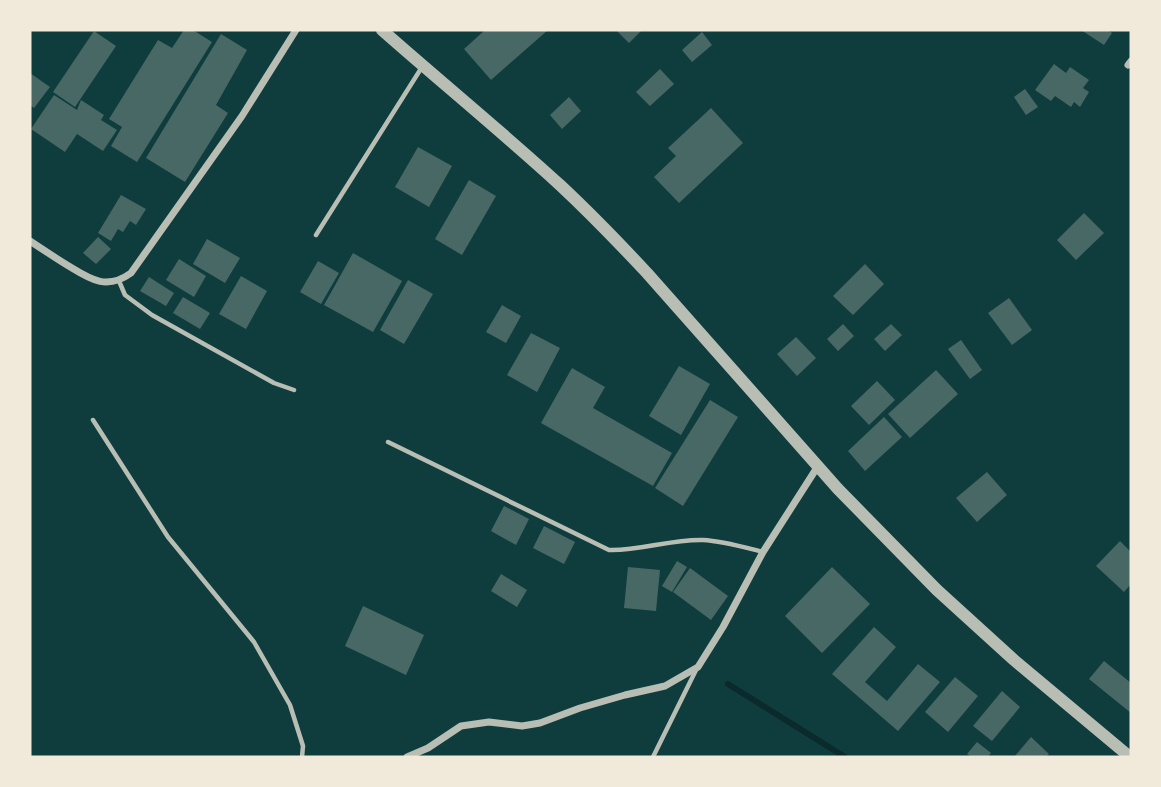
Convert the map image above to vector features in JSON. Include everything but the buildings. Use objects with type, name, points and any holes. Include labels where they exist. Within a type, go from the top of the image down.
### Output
[{"type":"street","points":[[30,241],[97,282],[119,281],[131,274],[242,116],[296,30]]},
{"type":"street","points":[[382,30],[559,185],[622,247],[860,512],[937,590],[1014,660],[1130,757]]},
{"type":"street","points":[[407,757],[428,748],[461,726],[489,722],[522,726],[540,723],[580,708],[665,686],[698,667],[763,552],[818,466]]},
{"type":"lane","points":[[316,235],[422,66]]},
{"type":"lane","points":[[119,281],[125,295],[152,314],[274,383],[294,390]]},
{"type":"lane","points":[[93,420],[168,537],[254,642],[290,705],[303,746],[302,757]]},
{"type":"lane","points":[[388,442],[609,550],[627,551],[702,540],[763,552]]},
{"type":"lane","points":[[653,757],[698,667]]},
{"type":"waterway","points":[[728,684],[845,757]]}]
